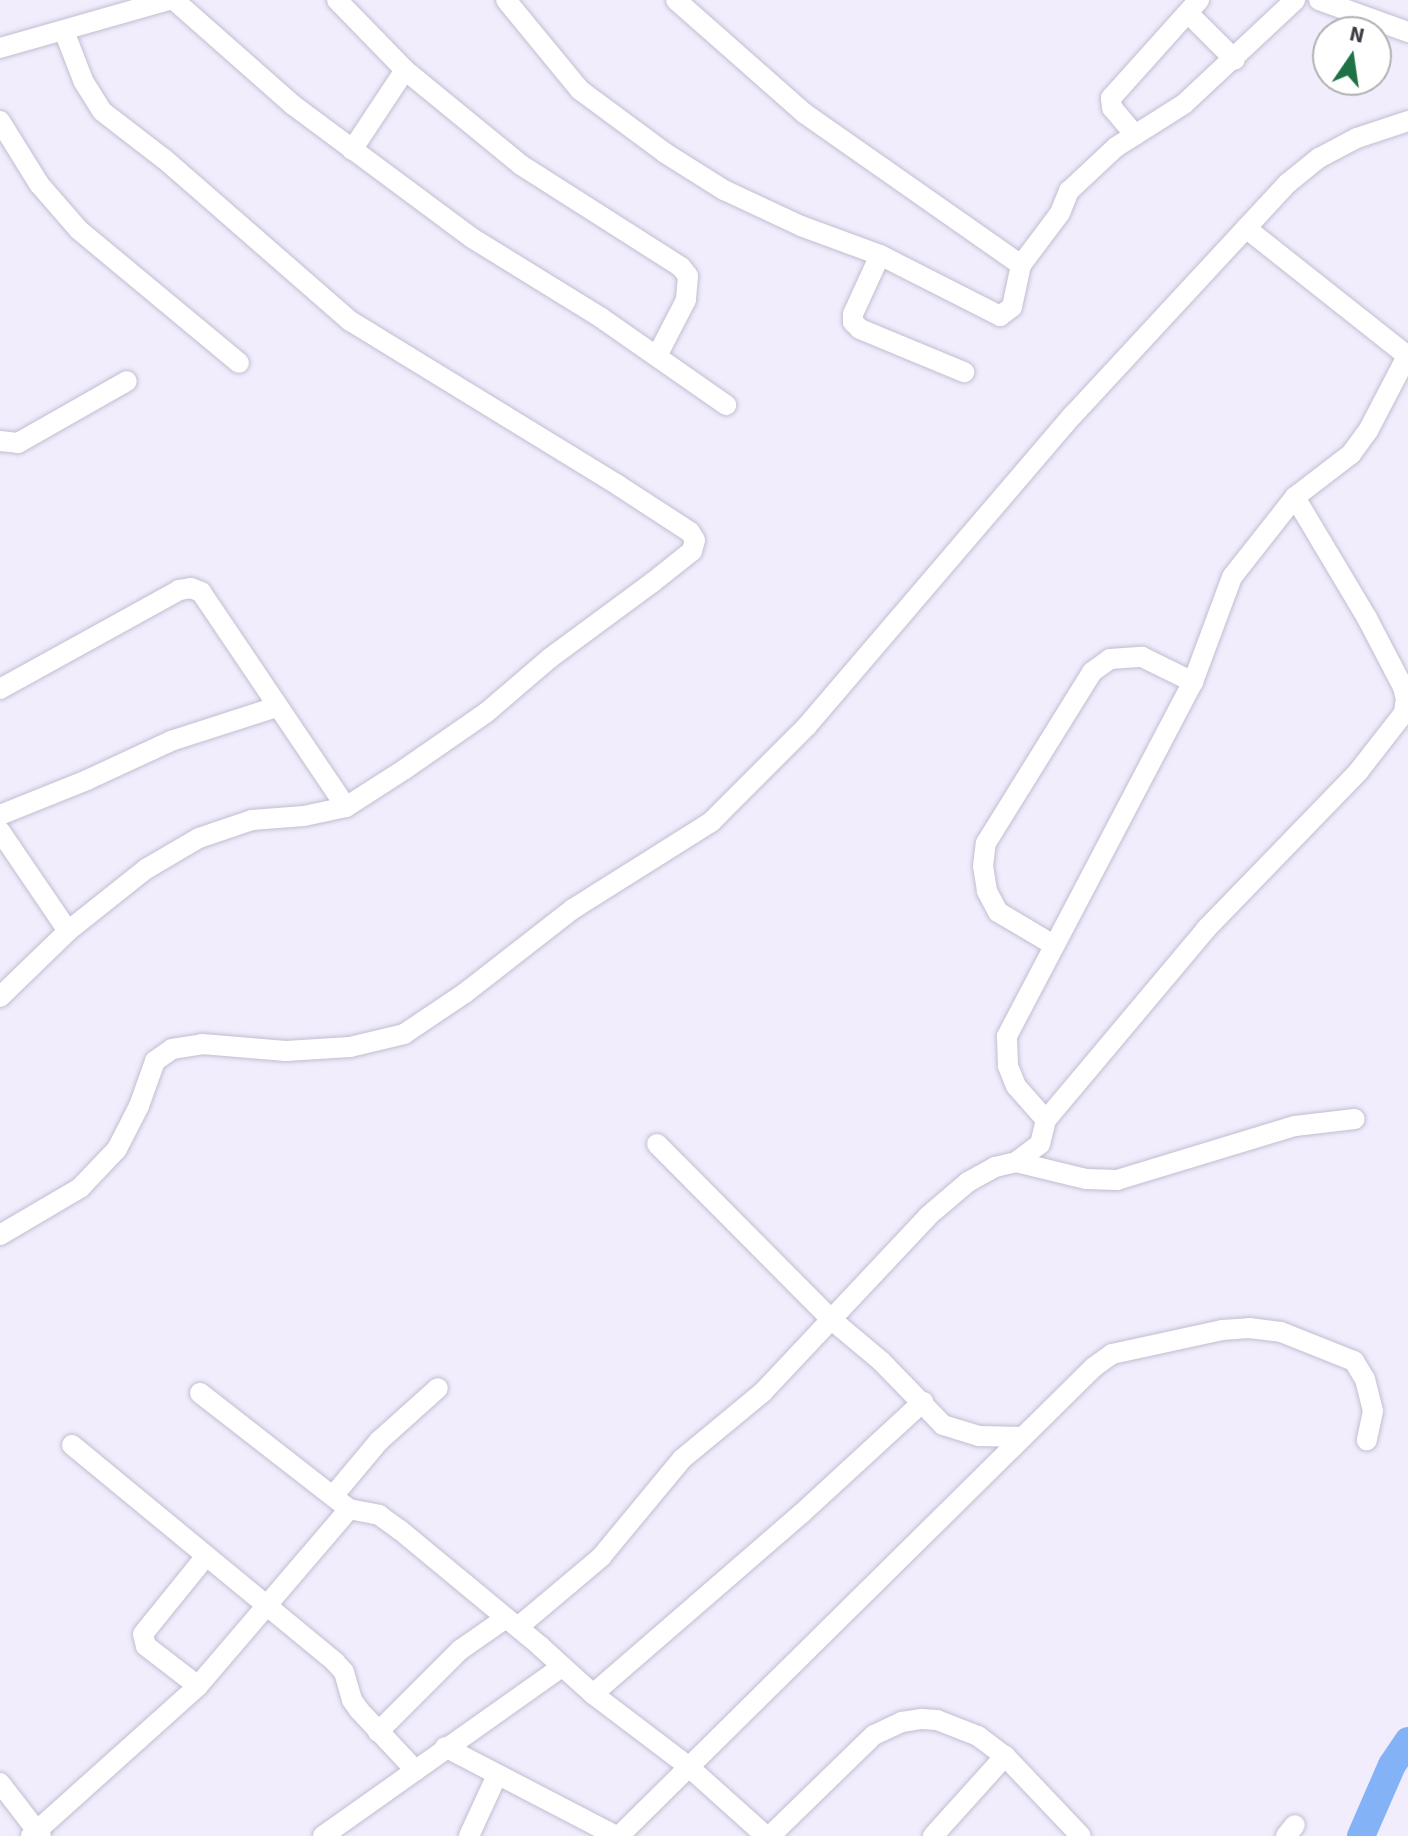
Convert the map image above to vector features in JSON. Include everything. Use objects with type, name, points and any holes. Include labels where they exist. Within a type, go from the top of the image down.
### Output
[{"type":"street","points":[[1,46],[64,31],[113,7],[171,0],[293,105],[472,238],[657,356],[726,405]]},
{"type":"street","points":[[337,0],[405,70],[521,165],[681,267],[688,276],[686,300],[657,356]]},
{"type":"street","points":[[506,0],[580,90],[665,153],[724,190],[801,226],[880,255],[1000,316],[1012,307],[1021,265],[1060,213],[1069,191],[1116,147],[1184,104],[1235,60],[1295,0]]},
{"type":"street","points":[[676,0],[804,113],[1021,265]]},
{"type":"street","points":[[1320,0],[1408,32]]},
{"type":"street","points":[[1135,135],[1112,108],[1111,98],[1193,6],[1235,60]]},
{"type":"street","points":[[0,997],[68,931],[146,869],[199,838],[252,820],[304,816],[346,807],[487,712],[550,658],[692,551],[695,540],[690,532],[618,485],[350,321],[164,159],[102,111],[83,80],[64,31]]},
{"type":"street","points":[[352,150],[405,70]]},
{"type":"street","points":[[0,121],[39,184],[79,230],[239,363]]},
{"type":"street","points":[[0,1235],[80,1188],[117,1149],[139,1106],[155,1061],[172,1049],[202,1044],[286,1051],[350,1047],[404,1034],[465,993],[573,909],[711,822],[807,726],[1073,415],[1288,183],[1319,158],[1357,138],[1408,121]]},
{"type":"street","points":[[1046,1120],[1016,1086],[1008,1066],[1007,1036],[1052,944],[1193,682],[1232,577],[1295,497],[1351,454],[1368,431],[1407,354],[1246,228]]},
{"type":"street","points":[[880,255],[853,314],[853,322],[860,329],[964,372]]},
{"type":"street","points":[[0,441],[18,443],[127,381]]},
{"type":"street","points":[[378,1732],[460,1650],[512,1622],[601,1557],[682,1459],[763,1392],[882,1264],[948,1199],[968,1182],[995,1167],[1016,1162],[1040,1144],[1046,1120],[1206,929],[1358,772],[1404,713],[1406,699],[1403,687],[1367,618],[1295,497]]},
{"type":"street","points":[[0,689],[179,590],[191,588],[201,592],[346,807]]},
{"type":"street","points":[[1052,944],[998,912],[987,891],[983,866],[986,843],[1092,672],[1110,659],[1142,657],[1193,682]]},
{"type":"street","points":[[0,815],[87,780],[171,741],[276,707]]},
{"type":"street","points":[[0,831],[68,931]]},
{"type":"street","points":[[1016,1162],[1086,1179],[1117,1180],[1295,1126],[1355,1119]]},
{"type":"street","points":[[657,1144],[832,1320],[881,1361],[943,1425],[958,1431],[1023,1437]]},
{"type":"street","points":[[445,1747],[618,1836],[1023,1437],[1112,1354],[1222,1330],[1249,1328],[1281,1332],[1354,1361],[1365,1379],[1373,1411],[1367,1440]]},
{"type":"street","points":[[0,1783],[36,1834],[198,1686],[266,1605],[341,1503],[379,1441],[438,1388]]},
{"type":"street","points":[[200,1393],[341,1503],[379,1515],[512,1622],[593,1694],[689,1767],[768,1836],[874,1735],[902,1722],[922,1719],[954,1726],[978,1736],[1005,1756],[1081,1836]]},
{"type":"street","points":[[593,1694],[759,1552],[923,1402]]},
{"type":"street","points":[[72,1445],[344,1672],[352,1700],[416,1771]]},
{"type":"street","points":[[198,1686],[142,1640],[146,1628],[206,1556]]},
{"type":"street","points":[[323,1836],[562,1667]]},
{"type":"street","points":[[933,1836],[1005,1756]]},
{"type":"street","points":[[469,1836],[497,1775]]},
{"type":"waterway","points":[[1361,1836],[1392,1765],[1408,1741]]}]
